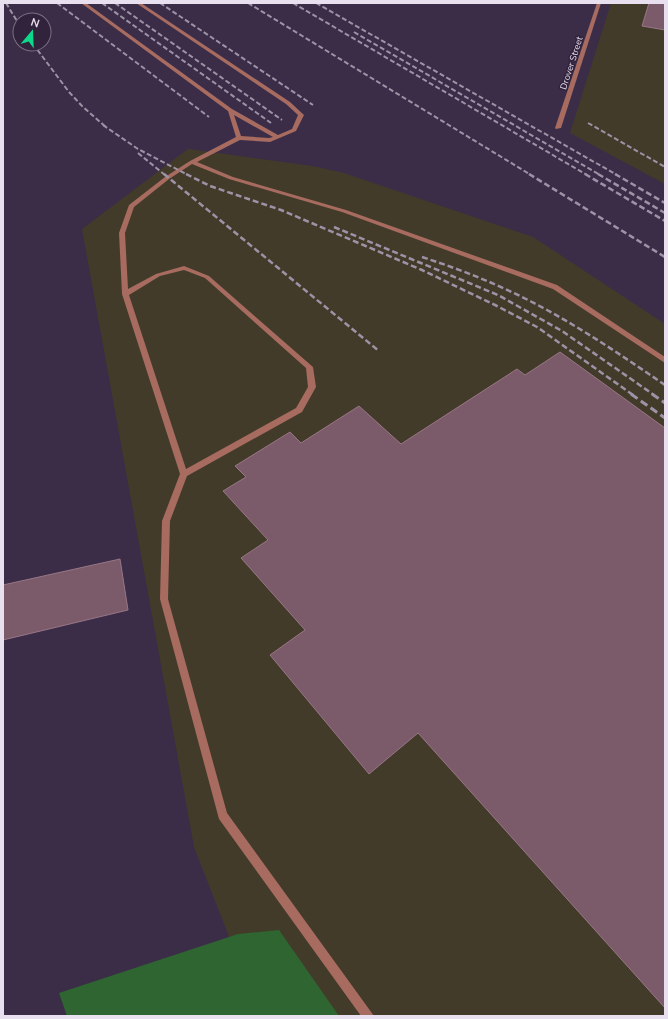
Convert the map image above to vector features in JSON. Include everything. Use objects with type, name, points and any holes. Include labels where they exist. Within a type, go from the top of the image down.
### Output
[{"type":"street","points":[[83,3],[230,110],[278,137]]},
{"type":"street","points":[[138,3],[288,103],[301,115],[294,130],[278,137],[270,140],[239,138],[192,162],[167,178],[131,206],[122,233],[126,294],[184,474],[166,521],[164,600],[223,815],[368,1016]]},
{"type":"street","name":"Drover Street","points":[[558,128],[599,3]]},
{"type":"street","points":[[230,110],[239,138]]},
{"type":"street","points":[[192,162],[231,178],[358,216],[555,287],[665,360]]},
{"type":"street","points":[[126,294],[158,275],[184,268],[207,277],[309,367],[312,387],[299,410],[184,474]]},
{"type":"shaded area","points":[[611,3],[665,3],[665,184],[570,133]]},
{"type":"shaded area","points":[[188,149],[312,166],[344,173],[533,237],[665,324],[665,1016],[260,1016],[194,847],[82,229]]},
{"type":"green space","points":[[279,930],[339,1016],[67,1016],[59,993],[238,934]]},
{"type":"building","points":[[649,3],[665,3],[665,30],[642,26]]},
{"type":"building","points":[[560,352],[665,428],[665,1008],[418,733],[369,774],[270,655],[305,630],[241,558],[268,540],[223,491],[246,477],[235,466],[290,432],[301,443],[359,406],[401,444],[517,369],[525,375]]},
{"type":"building","points":[[120,559],[128,610],[3,640],[3,585]]},
{"type":"railway","points":[[6,3],[12,13]]},
{"type":"railway","points":[[57,3],[209,117]]},
{"type":"railway","points":[[102,3],[271,123]]},
{"type":"railway","points":[[115,3],[282,120]]},
{"type":"railway","points":[[160,3],[313,105]]},
{"type":"railway","points":[[248,3],[531,175]]},
{"type":"railway","points":[[293,3],[587,175]]},
{"type":"railway","points":[[316,3],[617,175]]},
{"type":"railway","points":[[354,32],[600,175]]},
{"type":"railway","points":[[39,52],[69,92],[83,107],[106,127]]},
{"type":"railway","points":[[588,123],[665,167]]},
{"type":"railway","points":[[106,127],[138,149],[188,175]]},
{"type":"railway","points":[[138,153],[165,175]]},
{"type":"railway","points":[[164,174],[379,351]]},
{"type":"railway","points":[[529,174],[665,257]]},
{"type":"railway","points":[[585,174],[665,221]]},
{"type":"railway","points":[[598,174],[665,213]]},
{"type":"railway","points":[[615,174],[665,203]]},
{"type":"railway","points":[[188,175],[210,186],[281,210],[422,270],[497,306],[537,327],[633,395]]},
{"type":"railway","points":[[334,227],[498,295],[562,331],[654,395]]},
{"type":"railway","points":[[422,257],[450,266],[504,288],[530,301],[582,330],[665,385]]},
{"type":"railway","points":[[631,394],[665,418]]},
{"type":"railway","points":[[652,394],[665,403]]}]
